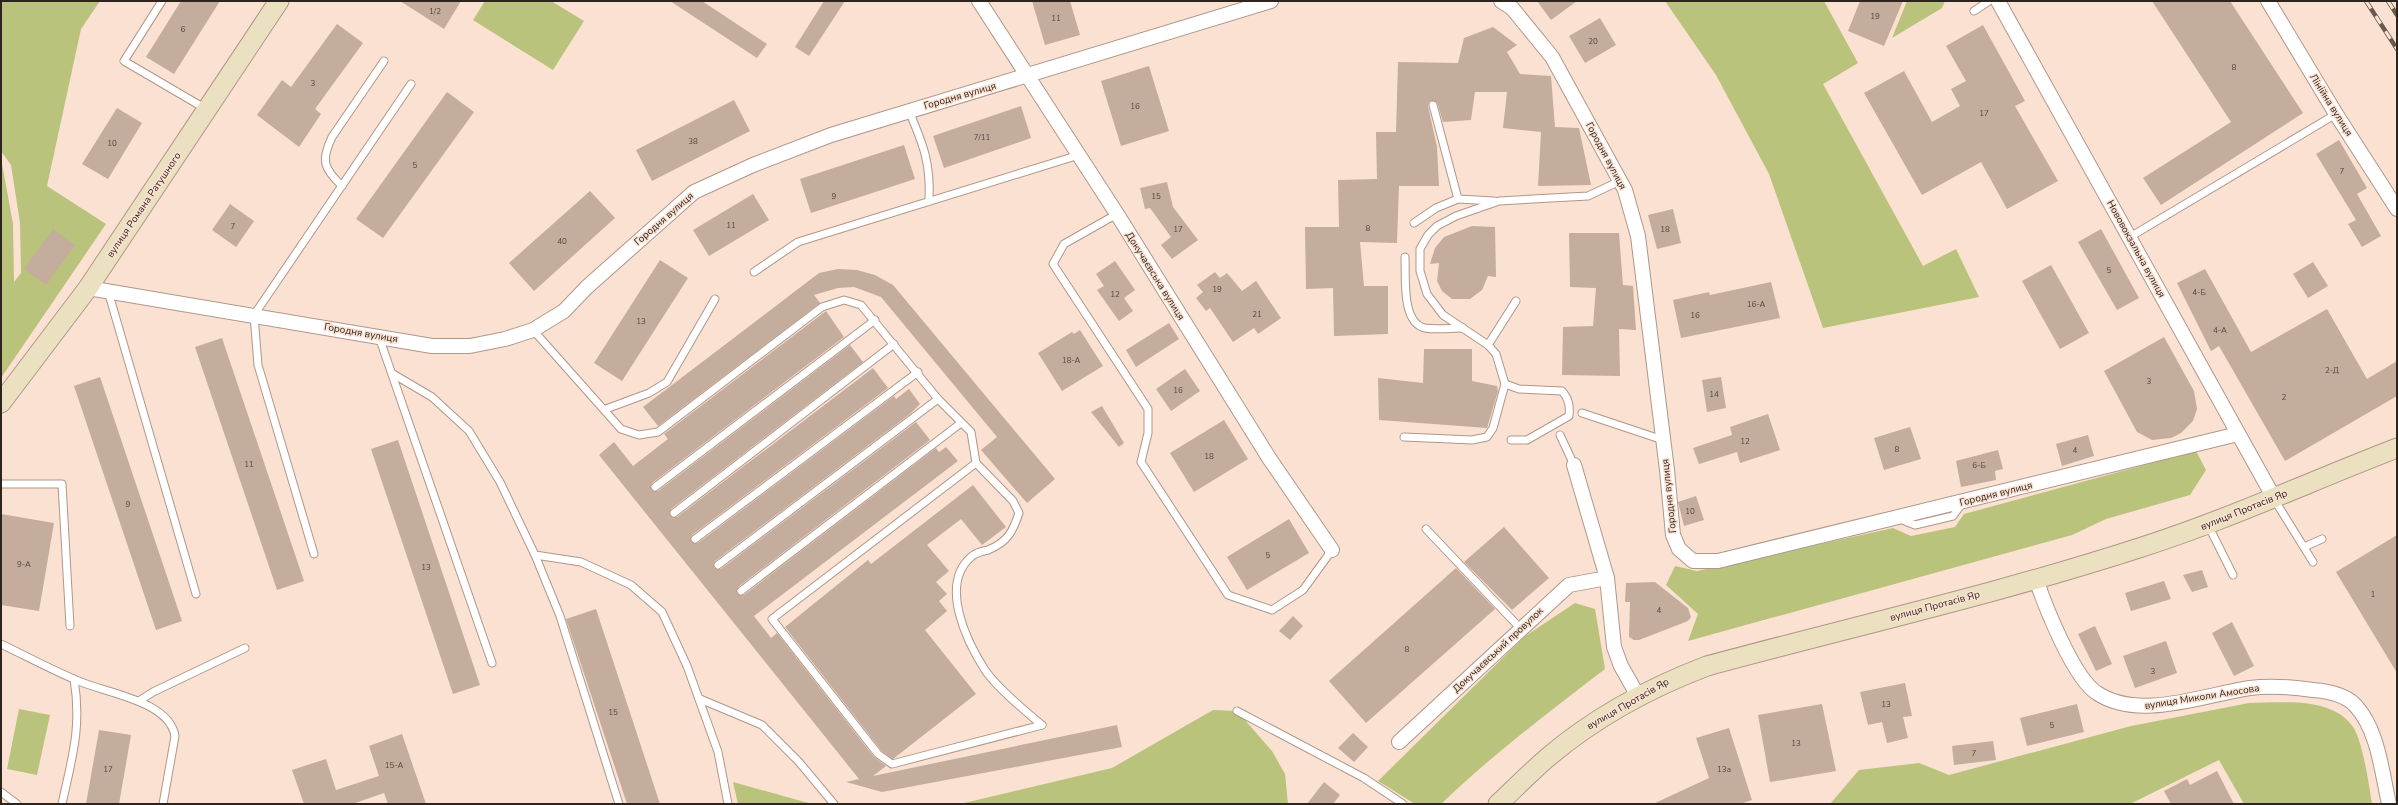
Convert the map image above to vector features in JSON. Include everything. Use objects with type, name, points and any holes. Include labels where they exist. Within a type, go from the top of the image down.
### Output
[{"type":"main road","name":"вулиця Романа Ратушного","points":[[1,403],[88,288],[208,110],[279,1]]},
{"type":"main road","name":"вулиця Протасів Яр","points":[[1498,804],[1547,758],[1569,741],[1638,696],[1667,681],[1707,666],[2036,579],[2208,525],[2397,448]]},
{"type":"street","name":"Докучаєвська вулиця","points":[[979,1],[1117,214],[1269,458],[1332,550]]},
{"type":"street","name":"Городня вулиця","points":[[88,288],[432,346],[470,346],[505,339],[533,330],[564,311],[587,287],[694,192],[831,135],[909,110],[1029,76],[1271,1]]},
{"type":"street","name":"Городня вулиця","points":[[1502,1],[1512,8],[1552,57],[1625,190],[1638,236],[1673,535],[1679,549],[1693,561],[1718,561],[2238,434]]},
{"type":"street","name":"Нововокзальна вулиця","points":[[1998,1],[2274,498]]},
{"type":"street","name":"Лінійна вулиця","points":[[2268,1],[2336,114],[2397,209]]},
{"type":"street","points":[[1574,465],[1607,578],[1614,647],[1621,666],[1638,696]]},
{"type":"street","name":"Докучаєвський провулок","points":[[1399,742],[1520,629],[1569,586],[1607,578]]},
{"type":"street","name":"вулиця Миколи Амосова","points":[[2036,579],[2046,608],[2082,676],[2095,692],[2115,703],[2134,707],[2169,703],[2251,688],[2281,686],[2338,694],[2355,704],[2369,727],[2379,758],[2389,804]]},
{"type":"lane","points":[[162,1],[124,61],[208,110]]},
{"type":"lane","points":[[1974,11],[1989,1]]},
{"type":"lane","points":[[342,186],[331,176],[324,164],[326,150],[332,136],[384,61]]},
{"type":"lane","points":[[314,554],[258,365],[254,315],[410,84]]},
{"type":"lane","points":[[1433,105],[1458,199]]},
{"type":"lane","points":[[909,110],[926,152],[930,177],[929,201]]},
{"type":"lane","points":[[2130,237],[2336,114]]},
{"type":"lane","points":[[754,272],[798,242],[1079,155]]},
{"type":"lane","points":[[1414,223],[1436,208],[1458,199],[1499,201],[1588,196],[1620,181]]},
{"type":"lane","points":[[1404,437],[1472,440],[1487,437],[1493,428],[1505,384],[1496,354],[1488,345],[1443,315],[1427,294],[1420,271],[1420,249],[1437,226],[1456,216],[1499,201]]},
{"type":"lane","points":[[1117,214],[1064,244],[1053,264],[1148,409],[1148,433],[1140,462],[1228,595],[1272,610],[1303,590],[1332,550]]},
{"type":"lane","points":[[1405,257],[1409,314],[1418,325],[1425,328],[1463,328]]},
{"type":"lane","points":[[108,291],[196,594]]},
{"type":"lane","points":[[606,409],[649,393],[667,382],[715,299]]},
{"type":"lane","points":[[533,330],[606,409],[622,429],[639,435],[658,432],[822,307],[844,300],[861,306],[875,320],[938,399],[971,432],[976,463],[1013,501],[1019,512],[1012,534],[992,548],[972,556],[959,571],[957,594],[961,624],[986,671],[1042,725],[892,764],[878,754],[772,619],[976,463]]},
{"type":"lane","points":[[1488,345],[1516,301]]},
{"type":"lane","points":[[655,487],[875,320]]},
{"type":"lane","points":[[379,336],[492,663]]},
{"type":"lane","points":[[674,513],[894,344]]},
{"type":"lane","points":[[695,539],[918,372]]},
{"type":"lane","points":[[393,374],[432,397],[469,431],[500,482],[535,555],[560,616],[619,804]]},
{"type":"lane","points":[[1505,384],[1519,389],[1562,391],[1567,397],[1570,408],[1569,416],[1527,440],[1511,440]]},
{"type":"lane","points":[[718,565],[938,399]]},
{"type":"lane","points":[[1582,413],[1663,440]]},
{"type":"lane","points":[[741,591],[961,423]]},
{"type":"lane","points":[[1560,435],[1574,465]]},
{"type":"lane","points":[[1,484],[62,484],[70,626]]},
{"type":"lane","points":[[2274,498],[2313,562]]},
{"type":"lane","points":[[2208,525],[2233,575]]},
{"type":"lane","points":[[1426,529],[1520,629]]},
{"type":"lane","points":[[2304,547],[2322,539]]},
{"type":"lane","points":[[535,555],[582,562],[631,586],[662,612],[687,666],[718,752],[728,804]]},
{"type":"lane","points":[[1,645],[74,679],[139,701],[165,717],[173,726],[175,736],[163,804]]},
{"type":"lane","points":[[139,701],[153,692],[245,648]]},
{"type":"lane","points":[[62,804],[78,736],[78,705],[74,679]]},
{"type":"lane","points":[[700,699],[762,725],[799,762],[834,804]]},
{"type":"lane","points":[[1237,711],[1364,778],[1403,804]]},
{"type":"lane","points":[[1,792],[17,804]]},
{"type":"green space","points":[[1,1],[100,1],[81,29],[47,186],[106,224],[1,378],[1,158],[13,224],[14,282],[21,273],[20,223],[11,165],[1,151]]},
{"type":"green space","points":[[485,1],[551,1],[584,21],[553,70],[473,20]]},
{"type":"green space","points":[[1665,1],[1824,1],[1858,63],[1823,84],[1923,266],[1956,249],[1979,297],[1823,328],[1769,174],[1716,75]]},
{"type":"green space","points":[[1907,1],[1945,1],[1942,8],[1892,38]]},
{"type":"green space","points":[[2196,451],[2206,470],[2190,495],[2106,519],[2072,535],[1688,641],[1698,614],[1666,585],[1675,566],[1697,571],[1893,528],[1911,536],[1955,527],[1964,514]]},
{"type":"green space","points":[[1575,603],[1595,609],[1605,669],[1501,751],[1441,804],[1415,804],[1378,781],[1524,637]]},
{"type":"green space","points":[[2249,703],[2305,703],[2332,710],[2344,717],[2353,727],[2360,743],[2372,804],[2244,804],[2219,760],[2130,804],[1830,804],[1859,770],[1919,763],[1949,775],[2131,726]]},
{"type":"green space","points":[[19,709],[50,715],[37,775],[7,769]]},
{"type":"green space","points":[[1213,710],[1237,711],[1272,751],[1285,774],[1288,804],[960,804],[1112,768]]},
{"type":"green space","points":[[733,782],[812,804],[738,804]]},
{"type":"building","points":[[181,1],[220,1],[174,74],[146,57]]},
{"type":"building","points":[[400,1],[461,1],[444,29]]},
{"type":"building","points":[[670,1],[702,1],[767,44],[757,58]]},
{"type":"building","points":[[824,1],[845,1],[809,56],[795,47]]},
{"type":"building","points":[[1032,1],[1070,1],[1080,35],[1045,45]]},
{"type":"building","points":[[1537,1],[1577,1],[1551,20]]},
{"type":"building","points":[[1860,1],[1903,1],[1884,46],[1848,31]]},
{"type":"building","points":[[2152,1],[2230,1],[2303,113],[2161,205],[2143,178],[2231,122]]},
{"type":"building","points":[[1600,18],[1616,45],[1585,63],[1569,36]]},
{"type":"building","points":[[337,24],[363,43],[315,109],[321,114],[299,147],[257,115],[282,80],[291,87]]},
{"type":"building","points":[[1983,25],[2025,101],[2015,106],[2058,181],[2007,209],[1981,162],[1922,195],[1864,93],[1904,71],[1932,122],[1960,106],[1951,89],[1966,81],[1946,46]]},
{"type":"building","points":[[1493,27],[1517,45],[1507,52],[1520,74],[1551,76],[1555,127],[1579,128],[1591,185],[1538,186],[1541,132],[1503,128],[1507,92],[1475,92],[1471,120],[1443,122],[1437,102],[1430,101],[1428,106],[1437,147],[1439,186],[1399,186],[1397,243],[1360,242],[1364,286],[1388,286],[1388,334],[1334,336],[1333,288],[1306,289],[1305,227],[1339,227],[1338,180],[1377,179],[1376,132],[1396,132],[1398,62],[1458,63],[1464,38]]},
{"type":"building","points":[[1149,66],[1169,131],[1121,146],[1101,81]]},
{"type":"building","points":[[447,92],[474,112],[383,238],[356,219]]},
{"type":"building","points":[[734,100],[750,131],[652,181],[636,150]]},
{"type":"building","points":[[1021,106],[1031,138],[944,168],[933,136]]},
{"type":"building","points":[[117,108],[142,123],[108,179],[82,164]]},
{"type":"building","points":[[2339,140],[2367,188],[2357,194],[2381,236],[2362,247],[2348,224],[2356,220],[2316,154]]},
{"type":"building","points":[[904,145],[915,179],[811,213],[800,179]]},
{"type":"building","points":[[1167,182],[1173,207],[1198,240],[1172,259],[1161,245],[1171,237],[1150,208],[1145,209],[1140,188]]},
{"type":"building","points":[[590,191],[615,218],[534,291],[509,263]]},
{"type":"building","points":[[753,194],[769,220],[709,256],[693,230]]},
{"type":"building","points":[[230,204],[254,221],[236,247],[212,230]]},
{"type":"building","points":[[1673,209],[1681,243],[1657,249],[1648,215]]},
{"type":"building","points":[[1472,226],[1495,227],[1496,277],[1488,276],[1482,290],[1470,299],[1452,299],[1442,291],[1437,281],[1439,263],[1430,264],[1435,248],[1444,237]]},
{"type":"building","points":[[53,229],[75,245],[46,285],[24,269]]},
{"type":"building","points":[[2101,229],[2139,298],[2117,310],[2078,242]]},
{"type":"building","points":[[1569,233],[1619,233],[1623,285],[1633,286],[1636,330],[1619,329],[1620,376],[1562,375],[1563,327],[1593,326],[1596,288],[1570,287]]},
{"type":"building","points":[[660,260],[688,278],[622,381],[594,363]]},
{"type":"building","points":[[1115,261],[1135,290],[1124,298],[1133,311],[1119,321],[1097,290],[1104,286],[1096,274]]},
{"type":"building","points":[[2313,262],[2328,286],[2308,298],[2293,274]]},
{"type":"building","points":[[2051,265],[2089,333],[2060,349],[2022,281]]},
{"type":"building","points":[[838,269],[857,270],[875,275],[893,285],[1055,479],[1027,503],[981,450],[997,437],[881,297],[854,287],[838,288],[814,295],[820,303],[658,426],[643,407],[819,273]]},
{"type":"building","points":[[2205,269],[2251,352],[2327,309],[2367,379],[2397,361],[2397,396],[2285,461],[2219,346],[2211,351],[2177,283]]},
{"type":"building","points":[[1215,272],[1220,278],[1227,273],[1242,291],[1256,281],[1281,318],[1258,334],[1254,328],[1233,342],[1210,308],[1206,311],[1196,298],[1203,292],[1197,285]]},
{"type":"building","points":[[1771,282],[1780,318],[1681,338],[1673,300],[1709,292],[1710,295]]},
{"type":"building","points":[[826,311],[844,337],[652,483],[651,490],[658,491],[850,345],[863,362],[671,509],[670,516],[677,517],[873,368],[888,388],[692,535],[691,542],[698,543],[894,396],[896,399],[909,389],[920,404],[910,414],[715,561],[714,568],[721,569],[916,422],[930,440],[738,587],[737,594],[744,595],[936,448],[939,452],[946,447],[958,461],[754,616],[771,638],[777,633],[874,757],[886,766],[873,776],[1117,725],[1122,747],[882,792],[846,782],[859,779],[599,455],[614,442],[633,466],[668,439],[664,434]]},
{"type":"building","points":[[1169,323],[1179,339],[1136,367],[1126,350]]},
{"type":"building","points":[[1080,330],[1103,366],[1062,391],[1038,353],[1072,332],[1074,334]]},
{"type":"building","points":[[2164,337],[2194,391],[2197,409],[2193,421],[2181,433],[2171,438],[2152,440],[2137,432],[2104,371]]},
{"type":"building","points":[[222,338],[304,581],[277,590],[195,347]]},
{"type":"building","points":[[1424,349],[1472,349],[1472,381],[1497,386],[1498,391],[1487,428],[1379,420],[1378,378],[1423,383]]},
{"type":"building","points":[[1185,369],[1200,391],[1171,411],[1156,389]]},
{"type":"building","points":[[100,377],[182,621],[156,630],[74,386]]},
{"type":"building","points":[[1721,377],[1726,408],[1707,412],[1702,380]]},
{"type":"building","points":[[1102,406],[1124,443],[1119,447],[1091,412]]},
{"type":"building","points":[[1768,414],[1780,450],[1740,463],[1737,452],[1699,464],[1693,448],[1732,435],[1730,427]]},
{"type":"building","points":[[1224,420],[1248,459],[1194,492],[1170,453]]},
{"type":"building","points":[[1910,427],[1921,459],[1884,470],[1874,438]]},
{"type":"building","points":[[2088,435],[2094,456],[2062,466],[2056,444]]},
{"type":"building","points":[[398,440],[480,685],[453,694],[371,449]]},
{"type":"building","points":[[1998,450],[2003,469],[1995,471],[1996,480],[1961,487],[1956,461]]},
{"type":"building","points":[[973,485],[1006,527],[982,545],[961,519],[927,545],[949,571],[936,582],[947,594],[939,601],[947,611],[925,630],[976,694],[893,759],[881,750],[785,627],[868,560],[871,564]]},
{"type":"building","points":[[1696,496],[1704,520],[1684,526],[1678,502]]},
{"type":"building","points":[[1,514],[54,523],[39,611],[1,605]]},
{"type":"building","points":[[1289,519],[1309,553],[1247,590],[1227,557]]},
{"type":"building","points":[[1504,527],[1549,578],[1512,610],[1464,562]]},
{"type":"building","points":[[2397,535],[2397,673],[2336,572]]},
{"type":"building","points":[[1456,568],[1495,609],[1366,723],[1329,681]]},
{"type":"building","points":[[2202,570],[2208,587],[2192,592],[2183,575]]},
{"type":"building","points":[[2164,581],[2171,599],[2131,611],[2125,593]]},
{"type":"building","points":[[1655,582],[1688,608],[1691,617],[1688,621],[1639,640],[1634,640],[1629,637],[1630,602],[1625,602],[1626,583]]},
{"type":"building","points":[[596,609],[660,804],[627,804],[566,619]]},
{"type":"building","points":[[1293,616],[1303,626],[1290,640],[1279,631]]},
{"type":"building","points":[[2232,622],[2254,666],[2234,676],[2212,633]]},
{"type":"building","points":[[2095,626],[2112,664],[2096,671],[2078,634]]},
{"type":"building","points":[[2166,641],[2177,673],[2135,688],[2123,656]]},
{"type":"building","points":[[1905,683],[1912,716],[1903,717],[1908,738],[1887,743],[1882,722],[1868,725],[1860,692]]},
{"type":"building","points":[[1822,704],[1836,771],[1770,782],[1758,715]]},
{"type":"building","points":[[2077,704],[2084,732],[2027,746],[2020,718]]},
{"type":"building","points":[[1729,728],[1752,800],[1740,804],[1653,804],[1709,778],[1696,738]]},
{"type":"building","points":[[99,730],[131,735],[119,804],[86,804]]},
{"type":"building","points":[[1353,733],[1368,747],[1354,762],[1338,748]]},
{"type":"building","points":[[402,734],[426,804],[388,804],[384,793],[352,804],[304,804],[292,770],[326,759],[336,790],[379,776],[369,746]]},
{"type":"building","points":[[1993,741],[1996,760],[1954,765],[1952,746]]},
{"type":"building","points":[[2217,771],[2234,804],[2171,804],[2164,791],[2187,779],[2190,785]]},
{"type":"building","points":[[1324,782],[1340,795],[1333,804],[1307,804]]},
{"type":"railway","points":[[2366,1],[2397,49]]},
{"type":"railway","points":[[2388,1],[2397,15]]}]
